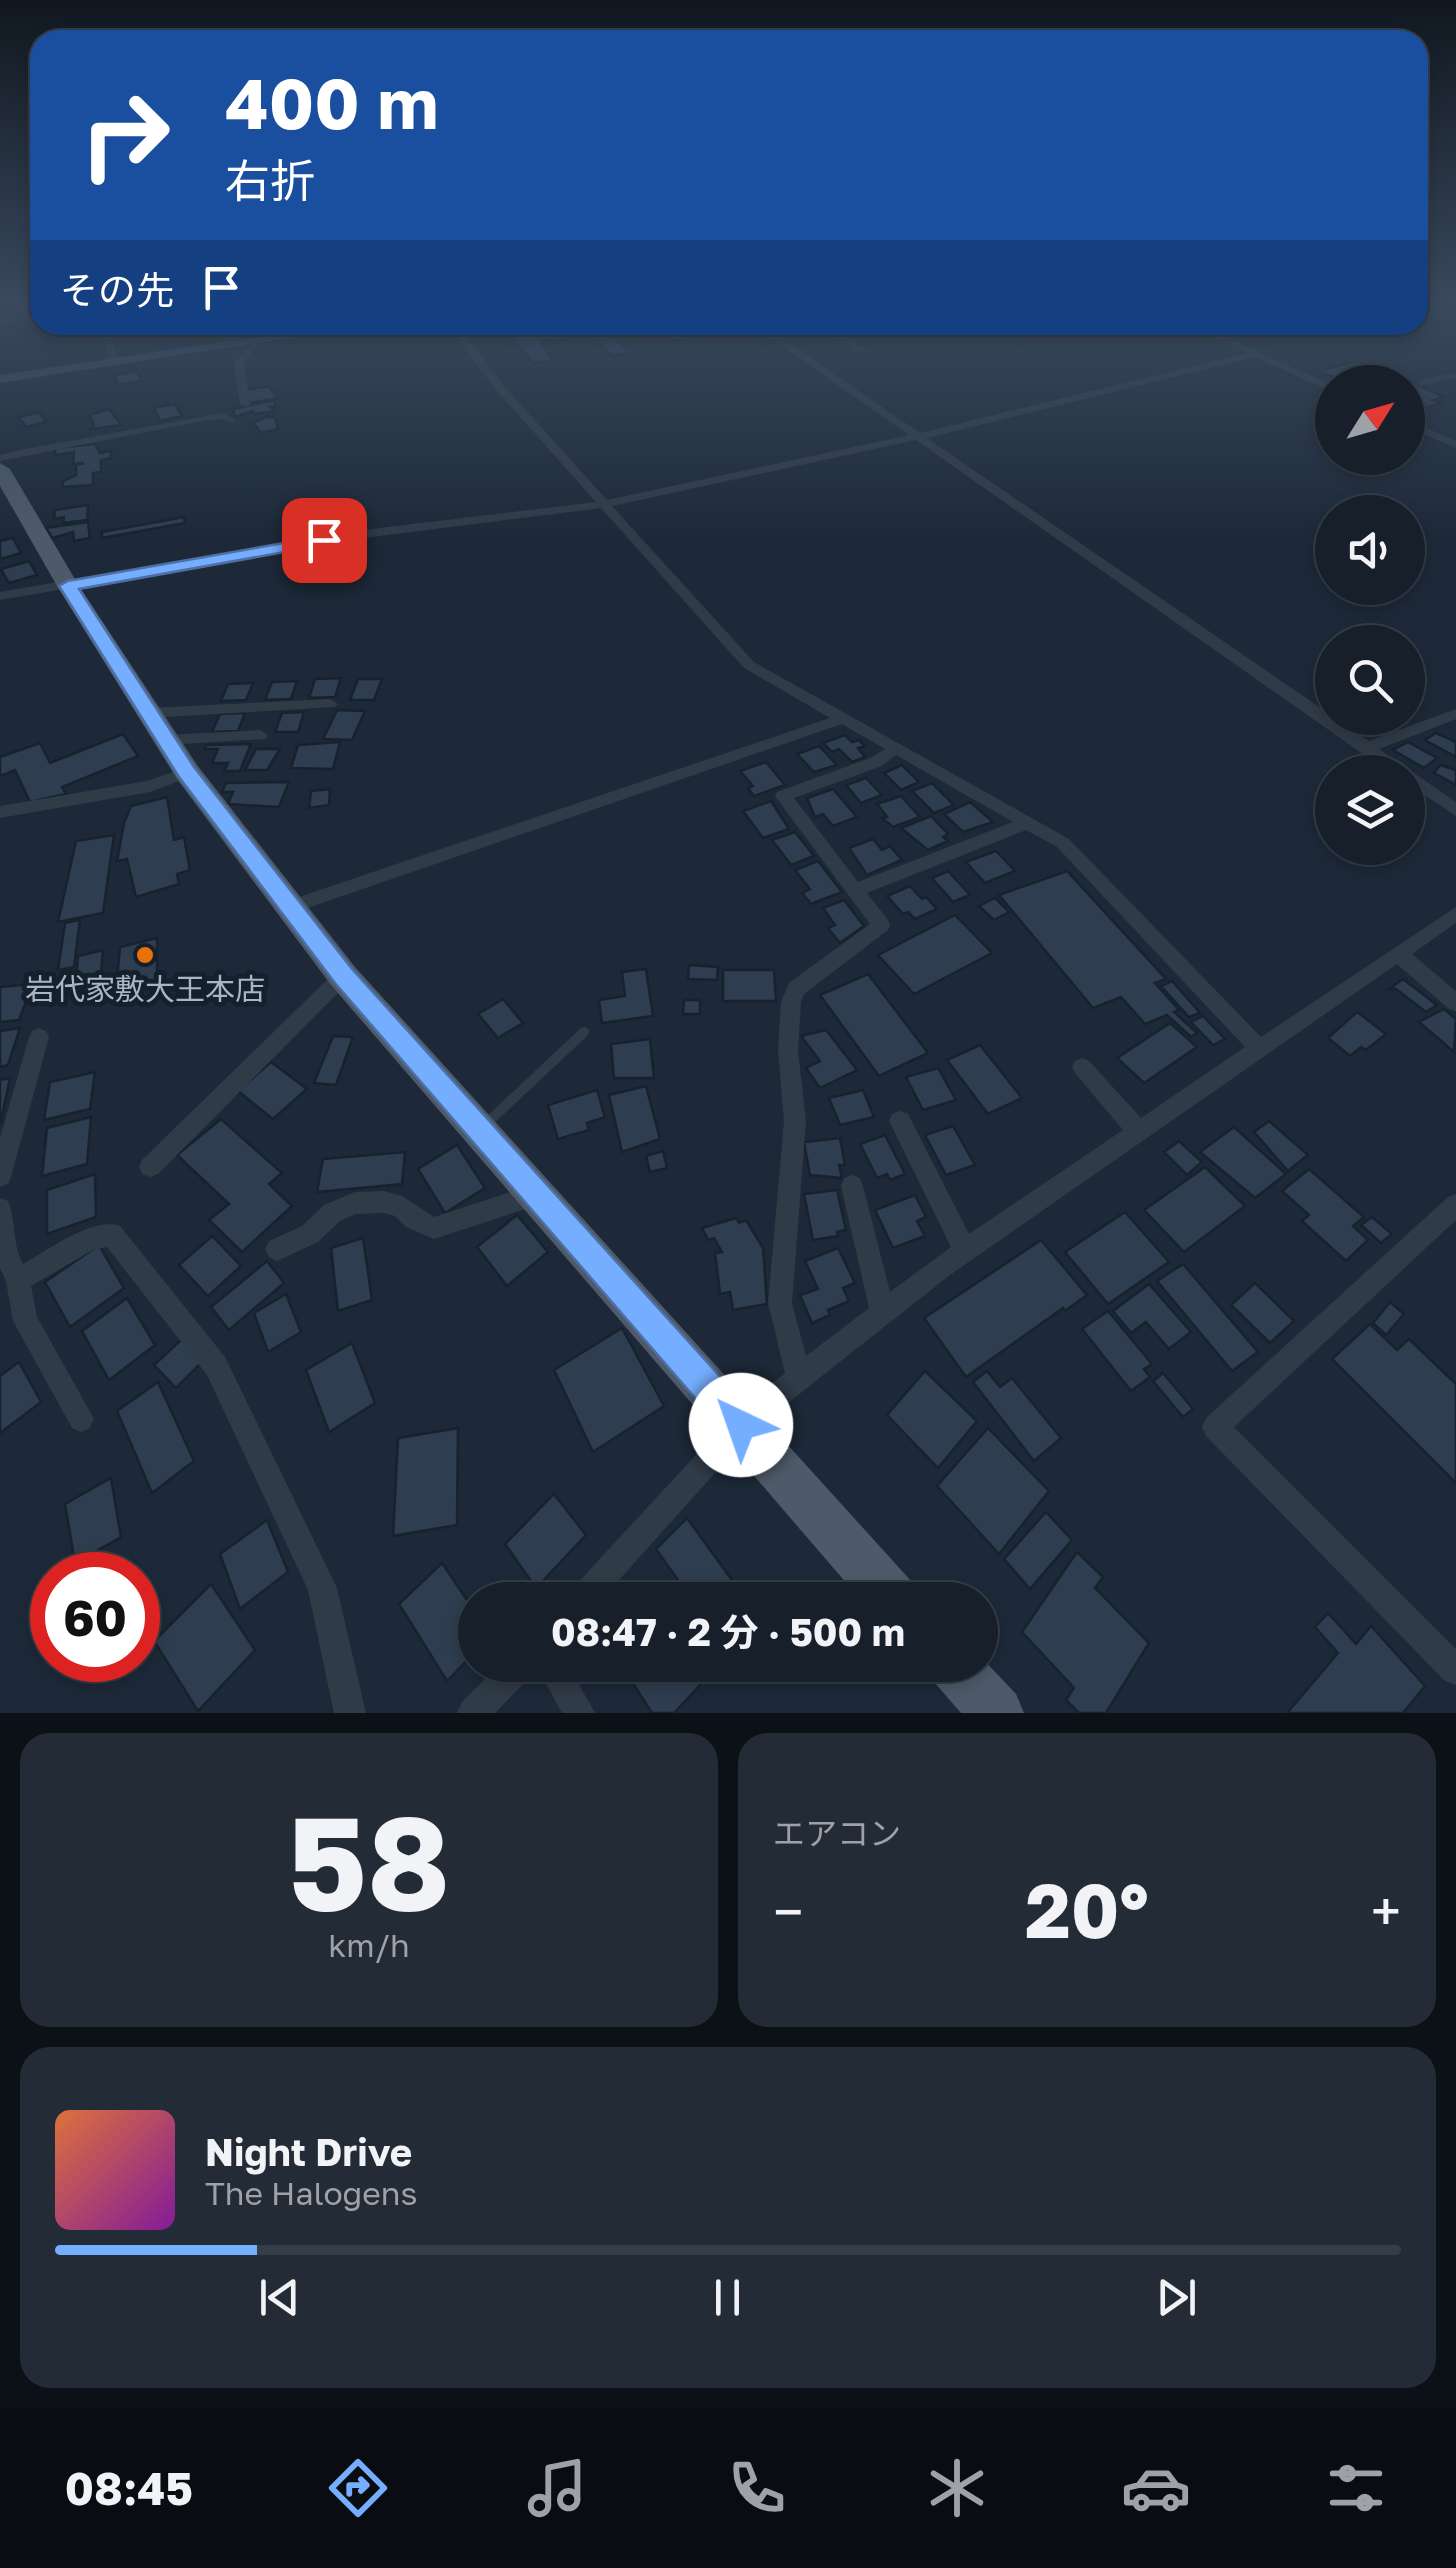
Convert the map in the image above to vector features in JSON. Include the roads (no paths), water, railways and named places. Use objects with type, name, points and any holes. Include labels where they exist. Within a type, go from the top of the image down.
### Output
[{"type":"main road","points":[[3,478],[187,772],[344,976],[878,1582]]},
{"type":"main road","points":[[969,1682],[997,1713]]},
{"type":"street","points":[[242,381],[245,404]]},
{"type":"street","points":[[496,381],[749,664],[1063,842],[1260,1049]]},
{"type":"street","points":[[839,381],[1376,755]]},
{"type":"street","points":[[0,596],[356,535],[604,504],[918,436],[1145,381]]},
{"type":"street","points":[[3,478],[52,444],[79,443],[203,418],[224,416],[230,420]]},
{"type":"street","points":[[1425,431],[1456,445]]},
{"type":"street","points":[[157,726],[330,704]]},
{"type":"street","points":[[1366,748],[1456,714]]},
{"type":"street","points":[[292,906],[842,719]]},
{"type":"street","points":[[1434,722],[1456,733]]},
{"type":"street","points":[[157,726],[260,736]]},
{"type":"street","points":[[798,1378],[780,1303],[796,1121],[788,1050],[791,1002],[796,988],[881,925],[782,796],[876,762],[895,749]]},
{"type":"street","points":[[0,812],[150,786],[187,772]]},
{"type":"street","points":[[1425,788],[1456,810]]},
{"type":"street","points":[[854,890],[1028,822]]},
{"type":"street","points":[[597,1582],[741,1425],[798,1378],[965,1252],[1456,914]]},
{"type":"street","points":[[1398,954],[1456,1003]]},
{"type":"street","points":[[150,1167],[344,976]]},
{"type":"street","points":[[0,1177],[39,1037]]},
{"type":"street","points":[[1082,1067],[1139,1132]]},
{"type":"street","points":[[900,1121],[965,1252]]},
{"type":"street","points":[[852,1186],[884,1313]]},
{"type":"street","points":[[277,1249],[310,1234],[332,1213],[355,1202],[384,1202],[402,1207],[414,1220],[434,1228],[534,1195]]},
{"type":"street","points":[[1456,1205],[1215,1426],[1456,1670]]},
{"type":"street","points":[[0,1209],[3,1248],[18,1280],[25,1321],[81,1418]]},
{"type":"street","points":[[18,1280],[88,1240],[112,1234],[216,1366],[322,1588],[350,1713]]},
{"type":"street","points":[[473,1713],[503,1682]]},
{"type":"street","points":[[561,1682],[579,1713]]},
{"type":"lane","points":[[480,1130],[584,1032]]},
{"type":"place","name":"岩代家敷大王本店","points":[[145,955]]}]
